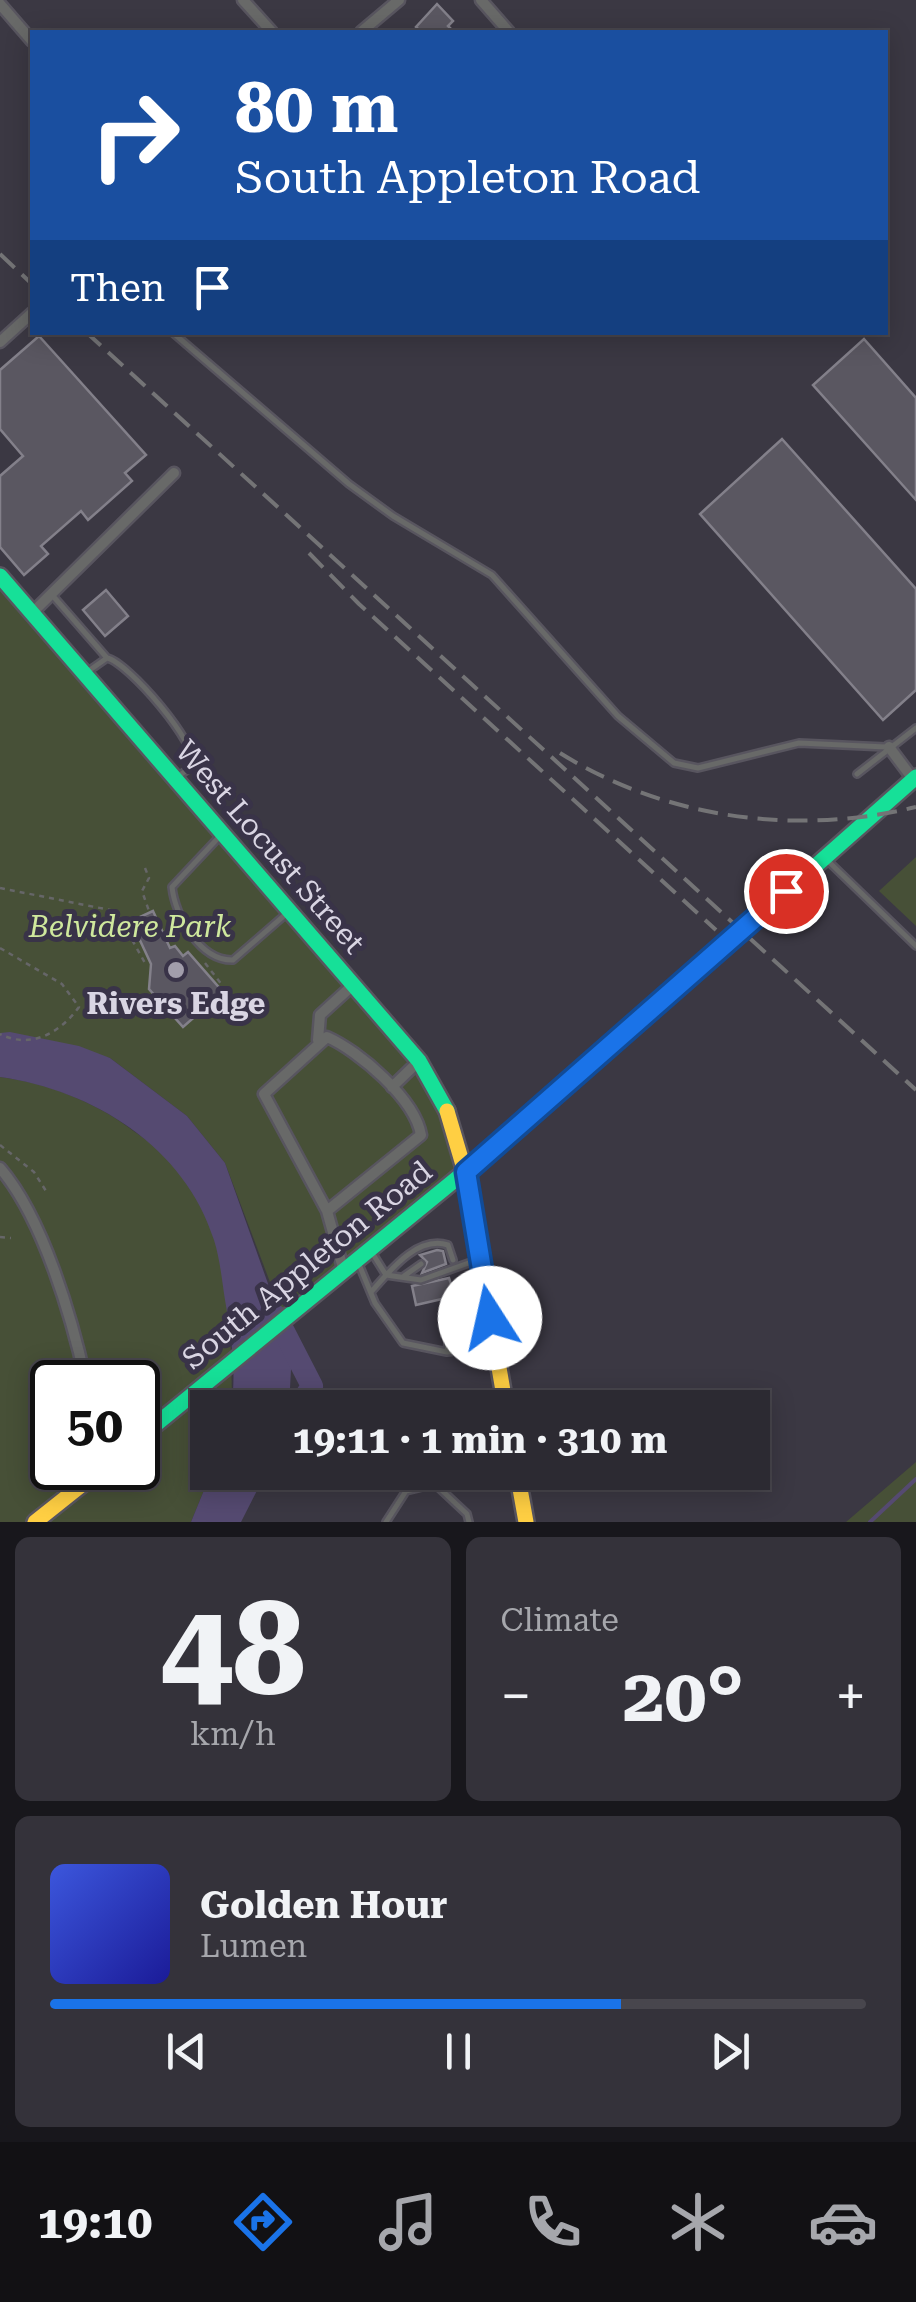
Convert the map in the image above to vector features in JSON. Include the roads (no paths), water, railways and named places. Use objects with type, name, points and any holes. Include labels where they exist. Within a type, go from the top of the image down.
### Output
[{"type":"main road","name":"West Locust Street","points":[[0,576],[419,1061],[449,1114],[466,1172],[503,1390]]},
{"type":"main road","name":"South Appleton Road","points":[[160,1421],[308,1296],[466,1172],[915,778]]},
{"type":"main road","points":[[35,1522],[75,1490]]},
{"type":"main road","points":[[520,1490],[526,1522]]},
{"type":"street","points":[[243,0],[270,30]]},
{"type":"street","points":[[363,30],[398,0]]},
{"type":"street","points":[[481,0],[507,30]]},
{"type":"street","points":[[0,4],[30,39]]},
{"type":"street","points":[[0,342],[30,315]]},
{"type":"street","points":[[32,613],[174,474]]},
{"type":"street","points":[[888,747],[915,778]]},
{"type":"street","points":[[318,1040],[320,1015],[352,985]]},
{"type":"street","points":[[327,1211],[422,1135],[418,1123],[392,1088],[327,1036],[318,1040],[264,1094],[327,1211],[356,1258]]},
{"type":"street","points":[[392,1088],[419,1061]]},
{"type":"street","points":[[0,1168],[26,1212],[60,1286],[80,1360]]},
{"type":"lane","points":[[175,335],[349,484],[393,516],[492,575],[618,716],[674,764],[698,768],[799,744],[888,747]]},
{"type":"lane","points":[[52,594],[106,658],[129,669],[192,748],[194,766],[174,778]]},
{"type":"lane","points":[[84,674],[106,658]]},
{"type":"lane","points":[[858,774],[916,728]]},
{"type":"lane","points":[[222,834],[172,888],[185,925],[205,949],[228,960],[289,911]]},
{"type":"lane","points":[[825,858],[916,946]]},
{"type":"lane","points":[[370,1292],[416,1249],[440,1242],[448,1245],[449,1259],[463,1263]]},
{"type":"lane","points":[[356,1258],[386,1276],[421,1280],[480,1259]]},
{"type":"lane","points":[[356,1258],[370,1292],[402,1343],[447,1352],[496,1346]]},
{"type":"lane","points":[[402,1278],[421,1264]]},
{"type":"lane","points":[[447,1352],[453,1302]]},
{"type":"lane","points":[[386,1522],[406,1491],[435,1484],[466,1514],[469,1522]]},
{"type":"waterway","points":[[276,1316],[312,1386],[309,1390]]},
{"type":"waterway","points":[[870,1522],[916,1479]]},
{"type":"railway","points":[[0,254],[30,282]]},
{"type":"railway","points":[[89,335],[916,1090]]},
{"type":"railway","points":[[309,553],[359,604],[716,930]]},
{"type":"railway","points":[[560,753],[643,793],[733,816],[825,820],[916,807]]},
{"type":"place","name":"Rivers Edge","points":[[176,970]]},
{"type":"park label","name":"Belvidere Park","points":[[130,927]]}]
